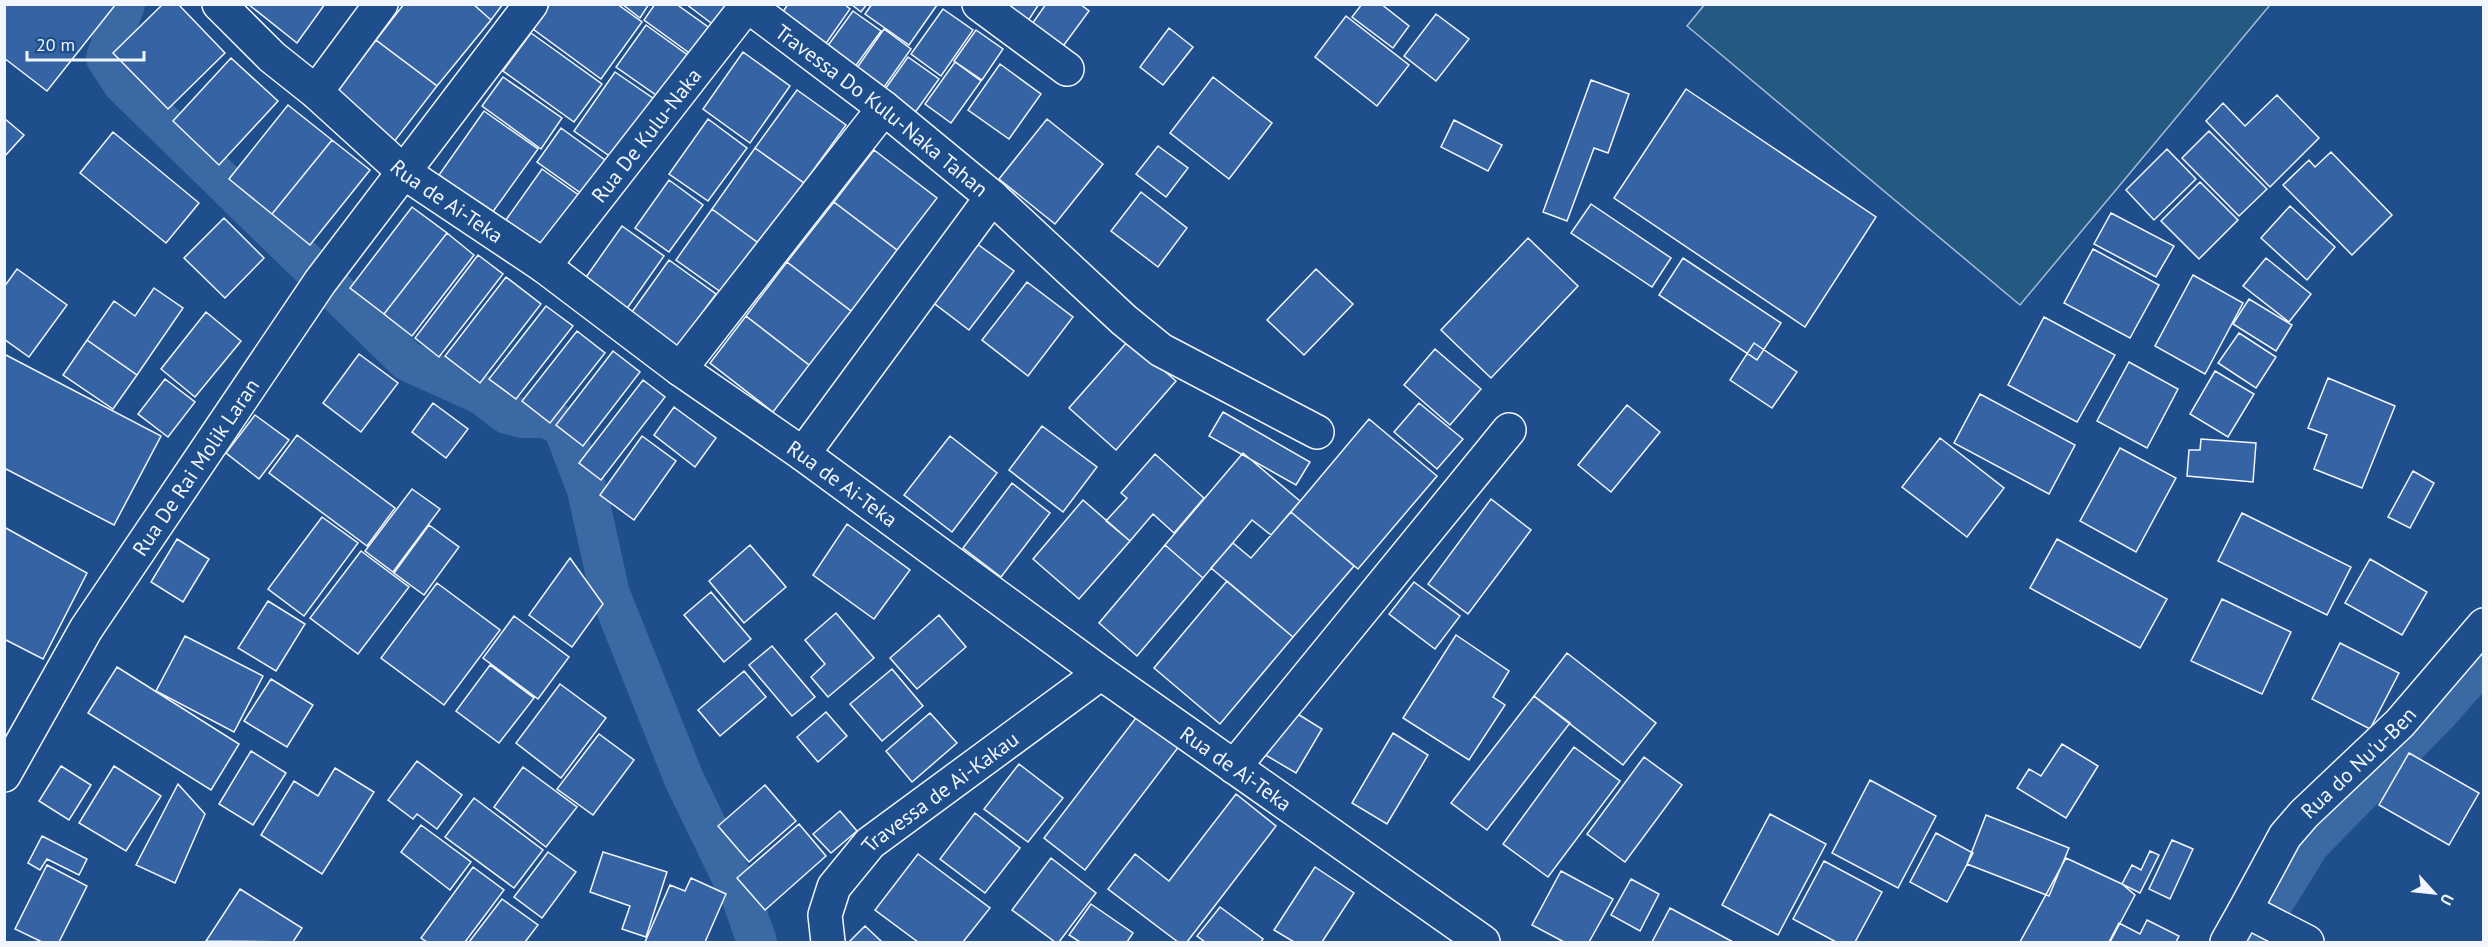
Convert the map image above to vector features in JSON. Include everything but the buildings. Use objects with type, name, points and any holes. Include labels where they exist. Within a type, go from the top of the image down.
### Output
[{"type":"street","name":"Rua de Ai-Teka","points":[[219,4],[272,57],[316,92],[405,173],[544,266],[680,369],[803,454],[1101,673],[1483,942]]},
{"type":"street","points":[[316,92],[381,4]]},
{"type":"street","points":[[405,173],[531,4]]},
{"type":"street","points":[[980,4],[1067,69]]},
{"type":"street","name":"Travessa Do Kulu-Naka Tahan","points":[[747,5],[884,108],[992,197],[803,454]]},
{"type":"street","name":"Rua De Kulu-Naka","points":[[544,266],[747,5]]},
{"type":"street","points":[[680,369],[884,108]]},
{"type":"street","name":"Rua De Rai Molik Laran","points":[[4,775],[86,629],[320,282],[405,173]]},
{"type":"street","points":[[992,197],[1124,320],[1161,350],[1317,432]]},
{"type":"street","points":[[1234,767],[1509,430]]},
{"type":"street","name":"Rua do Nu'u-Ben","points":[[2245,910],[2285,836],[2304,814],[2400,723],[2484,625]]},
{"type":"street","name":"Travessa de Ai-Kakau","points":[[828,942],[825,915],[834,886],[870,843],[1101,673]]},
{"type":"street","points":[[2227,942],[2245,910],[2307,942]]},
{"type":"shaded area","points":[[1705,4],[2270,5],[2020,305],[1687,26]]},
{"type":"waterway","points":[[125,4],[106,58],[123,84],[407,361],[482,395],[507,414],[523,418],[547,418],[563,427],[587,490],[610,594],[684,779],[742,899],[757,942]]},
{"type":"waterway","points":[[2249,942],[2310,844],[2440,711],[2484,661]]}]
